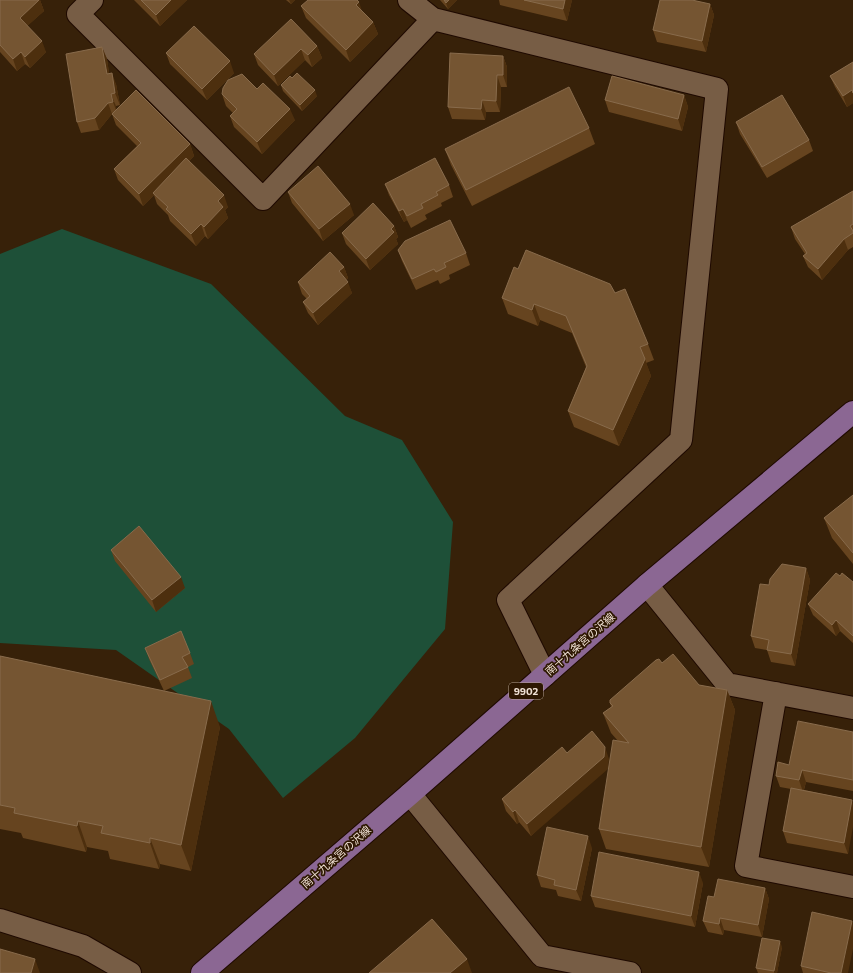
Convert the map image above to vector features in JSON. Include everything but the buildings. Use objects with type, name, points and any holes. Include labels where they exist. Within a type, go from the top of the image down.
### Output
[{"type":"main road","name":"南十九条宮の沢線","points":[[202,973],[410,794],[647,586],[853,412]]},
{"type":"street","points":[[92,0],[78,14],[263,199],[433,19]]},
{"type":"street","points":[[409,0],[433,19],[717,89],[681,440],[508,600],[545,675]]},
{"type":"street","points":[[647,586],[727,684],[853,708]]},
{"type":"street","points":[[776,693],[746,866],[853,887]]},
{"type":"street","points":[[410,794],[541,965],[630,973]]},
{"type":"street","points":[[0,920],[83,946],[130,973]]},
{"type":"green space","points":[[62,229],[211,284],[345,416],[402,440],[453,522],[445,629],[355,738],[283,798],[229,729],[116,650],[0,643],[0,254]]}]
